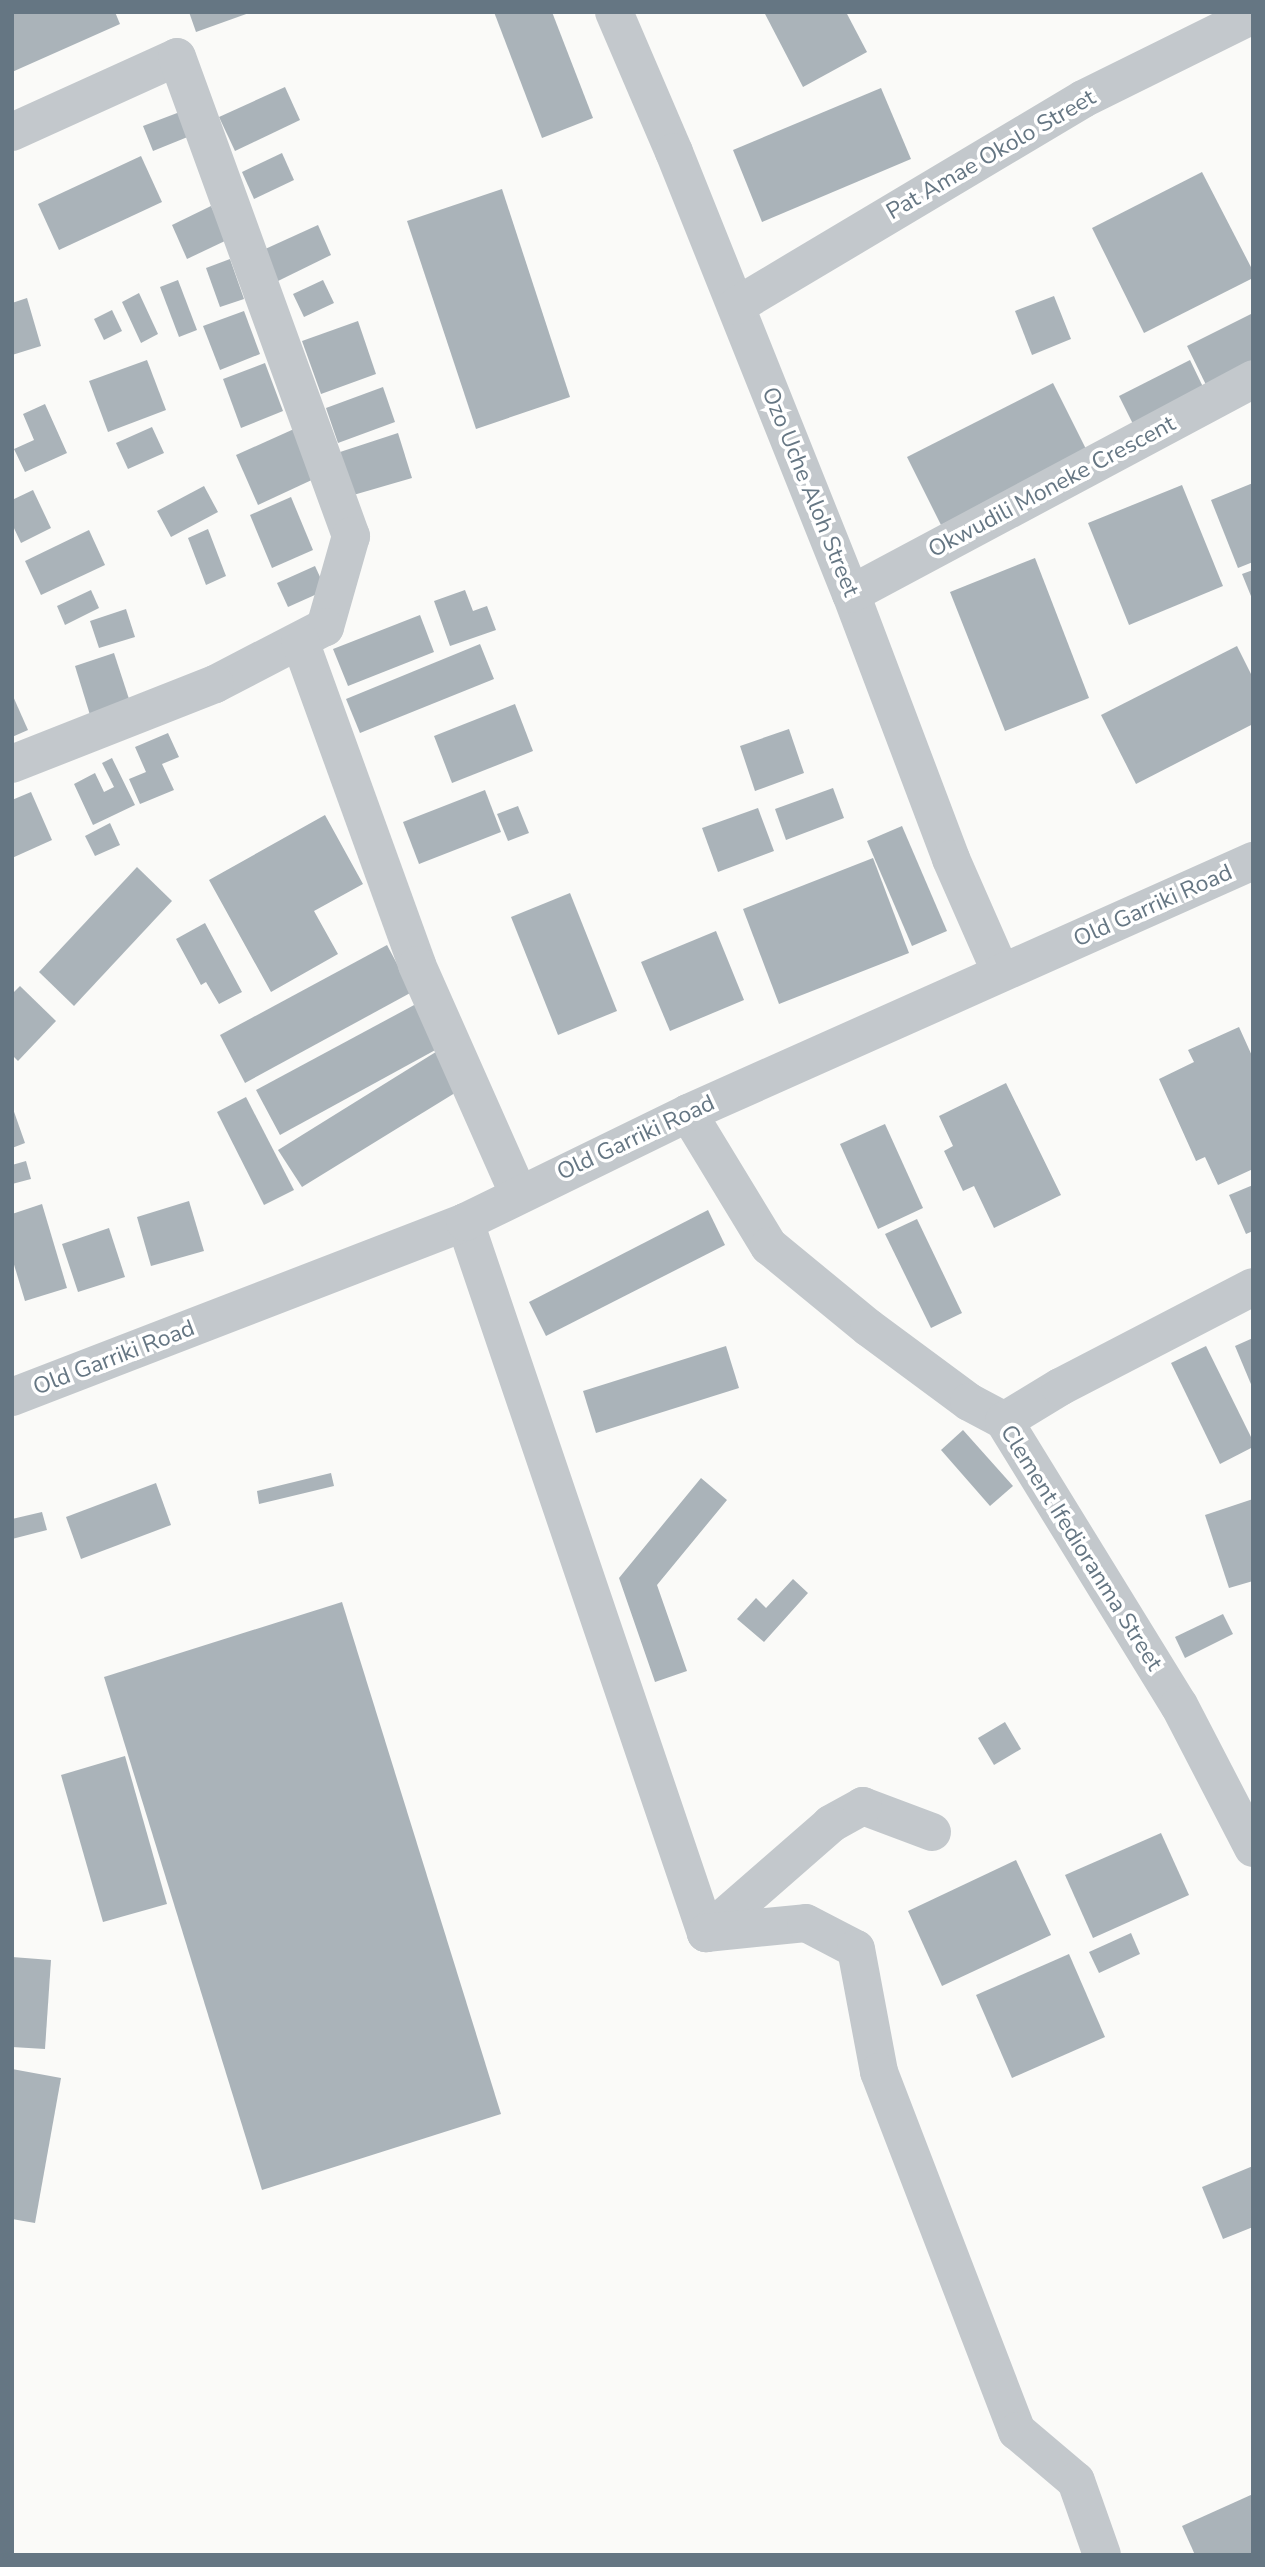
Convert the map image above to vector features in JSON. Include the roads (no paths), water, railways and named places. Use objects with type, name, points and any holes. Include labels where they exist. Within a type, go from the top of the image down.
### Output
[{"type":"street","name":"Ozo Uche Aloh Street","points":[[614,12],[736,306],[851,594],[951,859],[1001,973]]},
{"type":"street","name":"Pat Amae Okolo Street","points":[[736,306],[1083,99],[1253,15]]},
{"type":"street","points":[[12,132],[177,57],[351,536],[324,627],[215,684],[12,764]]},
{"type":"street","name":"Okwudili Moneke Crescent","points":[[851,594],[1253,379]]},
{"type":"street","points":[[300,641],[417,965],[519,1193]]},
{"type":"street","name":"Old Garriki Road","points":[[12,1397],[465,1222],[519,1193],[688,1113],[1253,861]]},
{"type":"street","name":"Clement Ifedioranma Street","points":[[688,1113],[769,1246],[880,1336],[969,1402],[1004,1421],[1179,1705],[1253,1848]]},
{"type":"street","points":[[465,1222],[706,1933]]},
{"type":"street","points":[[1004,1421],[1060,1387],[1253,1287]]},
{"type":"street","points":[[706,1933],[831,1824],[863,1806],[932,1832]]},
{"type":"street","points":[[706,1933],[806,1923],[856,1948],[879,2071],[1017,2431],[1076,2481],[1102,2555]]}]
